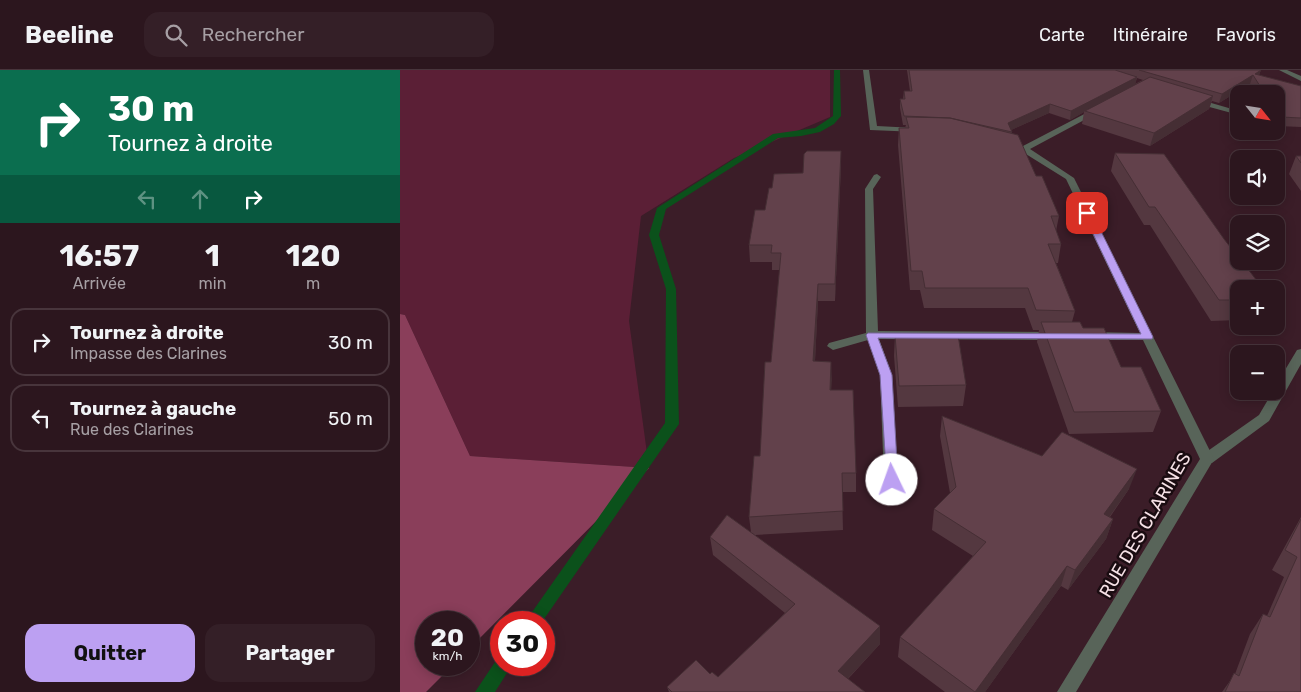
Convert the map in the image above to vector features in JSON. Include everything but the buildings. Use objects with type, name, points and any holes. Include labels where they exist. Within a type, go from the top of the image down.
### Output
[{"type":"street","points":[[866,70],[873,128],[930,130]]},
{"type":"street","points":[[1282,70],[1301,78]]},
{"type":"street","points":[[1182,96],[1230,111]]},
{"type":"street","points":[[1024,149],[1102,108]]},
{"type":"street","name":"RUE DES CLARINES","points":[[996,142],[1024,149],[1070,178],[1207,459],[1066,692]]},
{"type":"street","points":[[877,177],[869,188],[872,335],[886,375],[892,480]]},
{"type":"street","points":[[834,346],[872,335],[1148,337]]},
{"type":"street","points":[[1207,459],[1264,418],[1301,353]]},
{"type":"shaded area","points":[[400,70],[830,70],[830,117],[734,158],[641,216],[629,321],[649,468],[470,456],[405,315],[400,314]]},
{"type":"shaded area","points":[[400,314],[405,315],[470,456],[649,468],[507,611],[490,611],[490,628],[480,638],[480,611],[415,611],[415,676],[442,676],[426,692],[400,692]]},
{"type":"waterway","points":[[541,611],[672,424],[671,289],[654,235],[662,208],[776,136],[818,130],[832,122],[837,116],[837,70]]},
{"type":"waterway","points":[[484,692],[495,676]]},
{"type":"route","points":[[892,480],[886,375],[872,335],[1148,337],[1087,213]]}]
